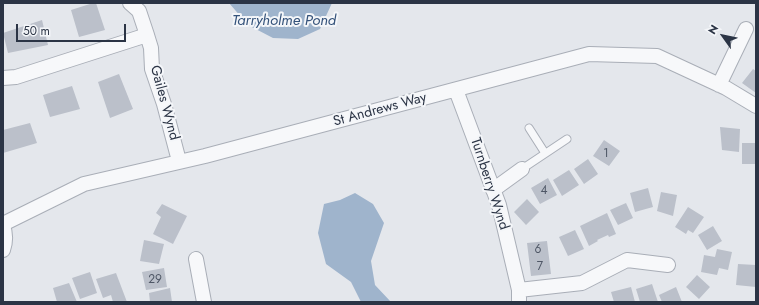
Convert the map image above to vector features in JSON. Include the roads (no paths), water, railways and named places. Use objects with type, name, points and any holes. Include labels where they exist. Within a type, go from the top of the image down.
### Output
[{"type":"street","name":"Gailes Wynd","points":[[130,3],[139,11],[151,48],[152,69],[164,104],[179,161]]},
{"type":"street","points":[[719,85],[746,29]]},
{"type":"street","points":[[3,78],[16,77],[147,36]]},
{"type":"street","name":"St Andrews Way","points":[[3,225],[84,184],[205,156],[589,54],[657,56],[719,85],[756,106]]},
{"type":"street","name":"Turnberry Wynd","points":[[456,90],[498,205],[519,296]]},
{"type":"street","points":[[493,190],[522,169]]},
{"type":"street","points":[[3,225],[6,242],[3,250]]},
{"type":"street","points":[[196,259],[204,302]]},
{"type":"street","points":[[519,296],[582,283],[627,260],[668,265]]},
{"type":"lane","points":[[529,128],[545,153]]},
{"type":"lane","points":[[522,169],[567,139]]},
{"type":"water","name":"Tarryholme Pond","points":[[229,3],[332,3],[320,29],[298,39],[273,38],[248,25]]},
{"type":"water","points":[[355,193],[373,204],[384,223],[371,261],[375,285],[391,302],[361,302],[351,282],[326,264],[318,233],[324,204],[340,200]]}]
